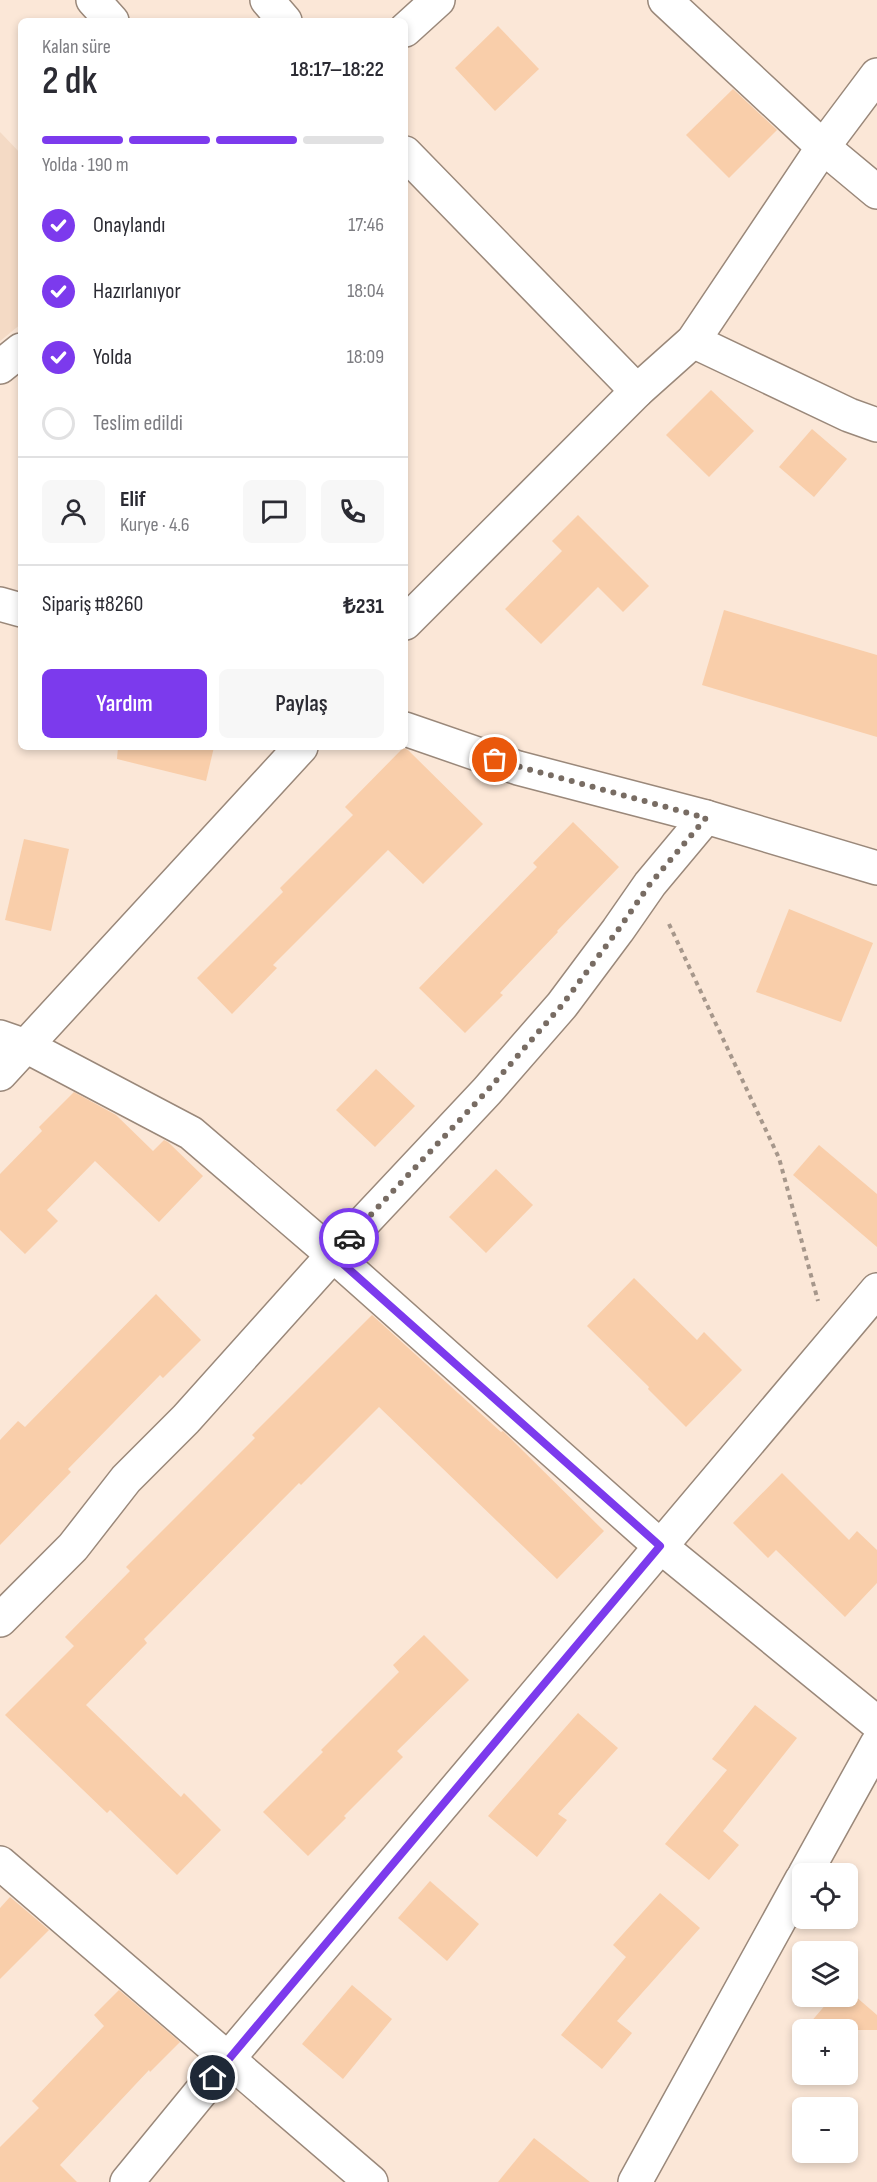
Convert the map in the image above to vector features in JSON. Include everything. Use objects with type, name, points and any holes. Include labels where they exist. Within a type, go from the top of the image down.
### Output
[{"type":"street","points":[[93,0],[109,18]]},
{"type":"street","points":[[267,0],[282,18]]},
{"type":"street","points":[[408,27],[438,0]]},
{"type":"street","points":[[665,0],[823,147],[877,192]]},
{"type":"street","points":[[408,620],[637,391],[693,341],[823,147],[877,75]]},
{"type":"street","points":[[408,156],[637,391]]},
{"type":"street","points":[[693,341],[849,415],[877,425]]},
{"type":"street","points":[[0,367],[18,352]]},
{"type":"street","points":[[0,604],[18,609]]},
{"type":"street","points":[[408,730],[518,768],[706,818],[877,868]]},
{"type":"street","points":[[0,1074],[13,1042],[298,750]]},
{"type":"street","points":[[0,1620],[73,1547],[126,1479],[186,1419],[333,1255],[487,1091],[562,1005],[650,884],[706,818]]},
{"type":"street","points":[[13,1042],[191,1133],[333,1255],[660,1546],[877,1723]]},
{"type":"street","points":[[127,2182],[227,2060],[877,1290]]},
{"type":"street","points":[[812,1863],[877,1744]]},
{"type":"street","points":[[0,1863],[371,2182]]},
{"type":"street","points":[[635,2182],[792,1897]]},
{"type":"path","points":[[650,884],[779,1158],[831,1345]]},
{"type":"shaded area","points":[[0,132],[18,151],[18,326],[0,341]]},
{"type":"building","points":[[498,26],[539,69],[495,111],[455,68]]},
{"type":"building","points":[[733,89],[777,130],[729,178],[686,135]]},
{"type":"building","points":[[711,390],[754,431],[709,477],[666,435]]},
{"type":"building","points":[[812,429],[847,459],[814,497],[779,467]]},
{"type":"building","points":[[578,515],[649,586],[623,612],[598,587],[541,644],[505,609],[562,551],[552,541]]},
{"type":"building","points":[[724,610],[877,655],[877,737],[702,685]]},
{"type":"building","points":[[118,750],[213,750],[206,781],[117,759]]},
{"type":"building","points":[[401,750],[408,750],[483,824],[423,884],[388,850],[273,965],[277,968],[232,1014],[197,978],[283,892],[280,888],[353,815],[345,807]]},
{"type":"building","points":[[573,822],[619,867],[500,993],[503,995],[465,1033],[419,988],[537,867],[533,863]]},
{"type":"building","points":[[24,839],[69,849],[51,931],[5,920]]},
{"type":"building","points":[[789,909],[873,943],[841,1022],[756,992]]},
{"type":"building","points":[[376,1069],[415,1106],[375,1147],[336,1110]]},
{"type":"building","points":[[74,1092],[116,1115],[153,1151],[164,1140],[168,1142],[203,1176],[159,1222],[95,1161],[47,1210],[58,1221],[25,1254],[0,1230],[0,1174],[42,1131],[39,1127]]},
{"type":"building","points":[[819,1145],[877,1194],[877,1247],[793,1175]]},
{"type":"building","points":[[496,1169],[533,1205],[486,1253],[449,1217]]},
{"type":"building","points":[[634,1278],[697,1340],[704,1332],[742,1370],[686,1427],[587,1326]]},
{"type":"building","points":[[156,1294],[201,1340],[163,1378],[160,1375],[68,1469],[71,1472],[0,1545],[0,1440],[18,1421],[25,1427]]},
{"type":"building","points":[[372,1315],[501,1432],[503,1431],[604,1531],[557,1579],[379,1407],[301,1485],[299,1483],[144,1639],[147,1643],[86,1705],[181,1797],[184,1793],[221,1830],[177,1875],[110,1810],[107,1813],[5,1715],[74,1646],[65,1637],[130,1571],[126,1567],[255,1438],[252,1435]]},
{"type":"building","points":[[782,1473],[849,1540],[857,1531],[877,1550],[877,1583],[845,1617],[776,1550],[768,1558],[733,1523]]},
{"type":"building","points":[[424,1635],[469,1680],[397,1751],[403,1757],[308,1856],[263,1812],[399,1672],[393,1665]]},
{"type":"building","points":[[755,1705],[797,1738],[723,1831],[739,1845],[709,1880],[665,1844],[727,1770],[712,1759]]},
{"type":"building","points":[[578,1713],[618,1748],[558,1814],[567,1820],[537,1857],[488,1816]]},
{"type":"building","points":[[430,1881],[479,1924],[447,1961],[398,1918]]},
{"type":"building","points":[[660,1893],[700,1928],[617,2021],[632,2033],[602,2069],[561,2035],[626,1957],[613,1945]]},
{"type":"building","points":[[10,1897],[49,1930],[0,1979],[0,1908]]},
{"type":"building","points":[[352,1985],[392,2019],[343,2079],[302,2044]]},
{"type":"building","points":[[119,1990],[180,2042],[150,2072],[149,2070],[60,2165],[77,2182],[0,2182],[0,2147],[39,2108],[32,2101],[104,2026],[94,2015]]},
{"type":"building","points":[[858,1999],[877,2015],[877,2030],[858,2030],[858,2019],[813,2019],[824,2007],[858,2007]]},
{"type":"building","points":[[534,2138],[590,2182],[498,2182]]},
{"type":"way so far","points":[[349,1238],[487,1091],[562,1005],[650,884],[706,818],[495,760]]},
{"type":"route","points":[[213,2078],[660,1546],[333,1255],[349,1238]]}]
